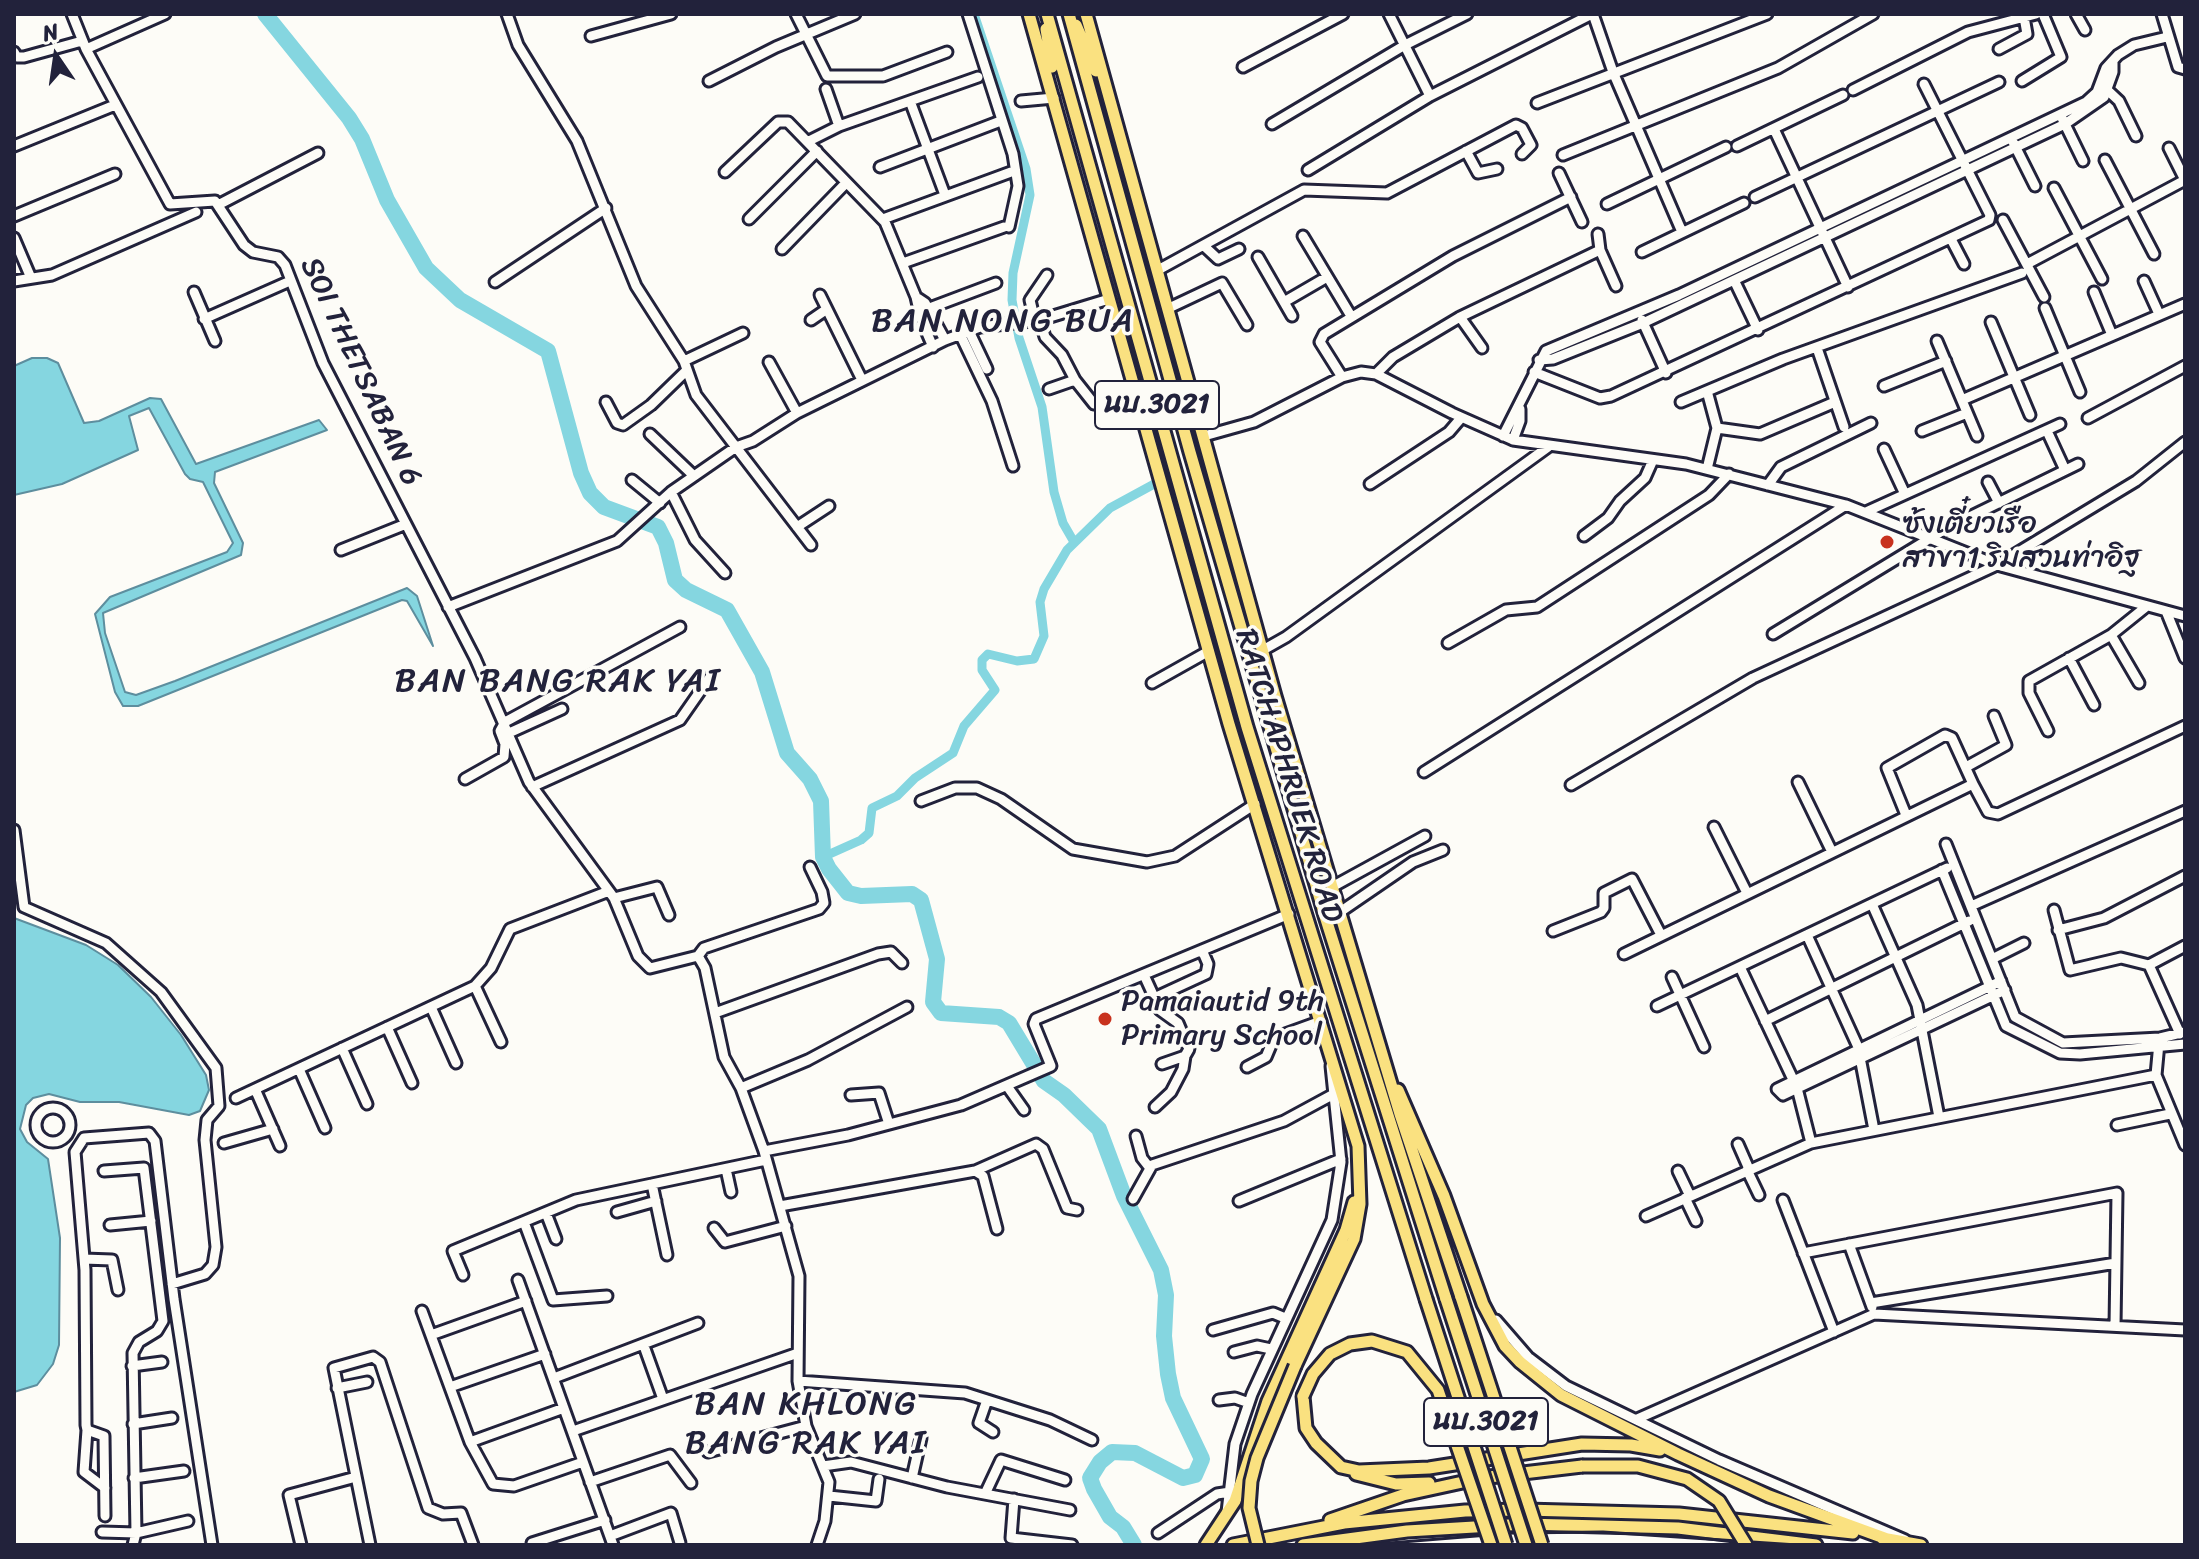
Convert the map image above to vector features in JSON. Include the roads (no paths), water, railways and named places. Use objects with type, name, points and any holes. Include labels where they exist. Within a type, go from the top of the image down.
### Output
[{"type":"main road","name":"RATCHAPHRUEK ROAD","points":[[1029,14],[1234,735]]},
{"type":"main road","name":"RATCHAPHRUEK ROAD","points":[[1046,14],[1269,794],[1506,1545]]},
{"type":"main road","points":[[1046,14],[1046,36],[1058,111]]},
{"type":"main road","name":"RATCHAPHRUEK ROAD","points":[[1069,14],[1190,452],[1325,916],[1526,1545]]},
{"type":"main road","points":[[1069,14],[1105,84]]},
{"type":"main road","name":"RATCHAPHRUEK ROAD","points":[[1086,14],[1275,696]]},
{"type":"main road","points":[[1275,696],[1278,750]]},
{"type":"main road","points":[[1275,696],[1387,1069],[1542,1545]]},
{"type":"main road","points":[[1234,735],[1269,794]]},
{"type":"main road","points":[[1234,735],[1330,1051],[1361,1170],[1354,1239],[1295,1366],[1257,1458],[1249,1508],[1258,1545]]},
{"type":"main road","points":[[1387,1069],[1416,1126],[1475,1282],[1505,1346],[1537,1378],[1561,1395],[1769,1496],[1887,1539]]},
{"type":"main road","points":[[1206,1545],[1226,1519],[1268,1401],[1346,1230],[1361,1170]]},
{"type":"main road","points":[[1491,1545],[1438,1390],[1407,1352],[1372,1341],[1350,1344],[1330,1354],[1313,1374],[1303,1396],[1306,1428],[1325,1454],[1341,1467],[1376,1482],[1396,1484],[1481,1478],[1582,1466],[1638,1466],[1687,1479],[1719,1501],[1746,1545]]},
{"type":"main road","points":[[1341,1467],[1368,1471],[1415,1469],[1582,1444],[1631,1445],[1678,1454]]},
{"type":"main road","points":[[1295,1532],[1403,1495],[1481,1478]]},
{"type":"main road","points":[[1233,1545],[1295,1532],[1465,1511],[1679,1514],[1816,1527],[1917,1544]]},
{"type":"main road","points":[[1303,1545],[1583,1511]]},
{"type":"main road","points":[[1466,1526],[1678,1528],[1816,1545]]},
{"type":"street","points":[[72,14],[84,45],[170,204],[180,206],[210,199],[218,205],[318,153]]},
{"type":"street","points":[[14,52],[17,57],[24,57],[84,45],[165,14]]},
{"type":"street","points":[[507,14],[518,45],[577,141],[646,306],[685,366],[706,411],[811,545]]},
{"type":"street","points":[[591,36],[671,14]]},
{"type":"street","points":[[796,14],[827,76],[883,76],[947,52]]},
{"type":"street","points":[[709,81],[855,14]]},
{"type":"street","points":[[903,263],[1006,227],[1018,186],[1013,154],[968,14]]},
{"type":"street","points":[[1243,67],[1343,14]]},
{"type":"street","points":[[1389,14],[1430,96]]},
{"type":"street","points":[[1272,124],[1405,45],[1467,14]]},
{"type":"street","points":[[1308,170],[1430,96],[1593,14],[1634,124],[1682,232]]},
{"type":"street","points":[[1537,103],[1767,14]]},
{"type":"street","points":[[1563,155],[1778,68],[1873,14]]},
{"type":"street","points":[[1607,204],[1774,129],[1968,32],[2036,14]]},
{"type":"street","points":[[2022,81],[2061,57],[2043,14]]},
{"type":"street","points":[[2076,14],[2085,30]]},
{"type":"street","points":[[2162,14],[2178,67],[2185,69]]},
{"type":"street","points":[[1999,49],[2027,34],[2024,17]]},
{"type":"street","points":[[1508,438],[1520,421],[1520,409],[1539,360],[1553,347],[1823,234],[2062,119],[2104,86],[2111,67],[2134,45],[2163,38]]},
{"type":"street","points":[[809,141],[839,126],[978,77]]},
{"type":"street","points":[[1755,197],[1999,82]]},
{"type":"street","points":[[1534,372],[1605,398],[1758,330],[1951,239],[1990,217],[1924,84]]},
{"type":"street","points":[[2104,86],[2119,101],[2136,136]]},
{"type":"street","points":[[826,89],[839,126]]},
{"type":"street","points":[[1021,101],[1054,98]]},
{"type":"street","points":[[910,101],[945,195]]},
{"type":"street","points":[[14,146],[115,105]]},
{"type":"street","points":[[2062,119],[2083,161]]},
{"type":"street","points":[[725,172],[778,122],[788,122],[883,219],[903,263],[933,347]]},
{"type":"street","points":[[880,167],[998,122]]},
{"type":"street","points":[[1158,270],[1304,190],[1387,193],[1516,125],[1522,128],[1531,145],[1522,154]]},
{"type":"street","points":[[1774,129],[1848,287]]},
{"type":"street","points":[[2014,142],[2035,186]]},
{"type":"street","points":[[1681,402],[2025,269],[2185,180],[2169,148]]},
{"type":"street","points":[[749,219],[817,151]]},
{"type":"street","points":[[1466,151],[1478,173],[1497,169]]},
{"type":"street","points":[[2105,160],[2154,254]]},
{"type":"street","points":[[883,219],[1011,172]]},
{"type":"street","points":[[1559,173],[1582,222]]},
{"type":"street","points":[[14,216],[115,174]]},
{"type":"street","points":[[782,249],[846,183]]},
{"type":"street","points":[[2054,188],[2102,279]]},
{"type":"street","points":[[1342,377],[1321,338],[1351,316],[1453,256],[1571,197]]},
{"type":"street","points":[[1642,252],[1744,203]]},
{"type":"street","name":"SOI THETSABAN 6","points":[[218,205],[244,245],[253,252],[278,257],[323,363],[505,722],[532,787],[611,895],[644,964],[650,968],[698,956]]},
{"type":"street","points":[[495,282],[606,208]]},
{"type":"street","points":[[14,281],[52,275],[196,212]]},
{"type":"street","points":[[2003,220],[2025,269],[2045,302],[2080,392]]},
{"type":"street","points":[[1598,234],[1600,250],[1616,286]]},
{"type":"street","points":[[1539,360],[1553,359],[1643,323],[1735,282],[1823,234]]},
{"type":"street","points":[[1303,236],[1351,316]]},
{"type":"street","points":[[14,238],[31,278]]},
{"type":"street","points":[[1951,239],[1964,264]]},
{"type":"street","points":[[1204,246],[1218,259],[1239,249]]},
{"type":"street","points":[[1376,374],[1393,357],[1460,317],[1600,250]]},
{"type":"street","points":[[1258,257],[1292,316]]},
{"type":"street","points":[[1047,275],[1030,300],[1034,321],[1094,404]]},
{"type":"street","points":[[1284,302],[1327,277]]},
{"type":"street","points":[[204,319],[290,281]]},
{"type":"street","points":[[2144,281],[2159,314]]},
{"type":"street","points":[[1735,282],[1758,330]]},
{"type":"street","points":[[923,317],[996,283]]},
{"type":"street","points":[[1169,308],[1222,283],[1247,325]]},
{"type":"street","points":[[194,292],[215,341]]},
{"type":"street","points":[[2094,292],[2112,335]]},
{"type":"street","points":[[820,295],[862,380]]},
{"type":"street","points":[[448,607],[617,541],[671,492],[736,447],[753,441],[797,413],[945,340],[1001,323],[1034,321],[1109,299]]},
{"type":"street","points":[[1962,400],[2185,304]]},
{"type":"street","points":[[811,320],[827,309]]},
{"type":"street","points":[[1639,313],[1666,373]]},
{"type":"street","points":[[923,317],[945,340]]},
{"type":"street","points":[[1460,317],[1482,348]]},
{"type":"street","points":[[1991,322],[2030,415]]},
{"type":"street","points":[[606,402],[617,423],[623,425],[651,405],[685,366],[743,333]]},
{"type":"street","points":[[964,333],[987,369]]},
{"type":"street","points":[[964,333],[992,401],[1013,466]]},
{"type":"street","points":[[1937,341],[1977,436]]},
{"type":"street","points":[[1817,348],[1844,427]]},
{"type":"street","points":[[1884,386],[1946,361]]},
{"type":"street","points":[[769,362],[797,413]]},
{"type":"street","points":[[2088,418],[2185,366]]},
{"type":"street","points":[[1204,436],[1254,422],[1342,377],[1361,372],[1376,374],[1461,418],[1508,438],[1548,447],[1653,460],[1729,474],[1868,511],[1997,565],[2185,616]]},
{"type":"street","points":[[1049,389],[1075,380]]},
{"type":"street","points":[[1707,391],[1717,428],[1707,469]]},
{"type":"street","points":[[1717,428],[1760,434],[1835,402]]},
{"type":"street","points":[[1922,431],[1967,413]]},
{"type":"street","points":[[1370,484],[1449,432],[1461,418]]},
{"type":"street","points":[[1768,485],[1781,467],[1871,423]]},
{"type":"street","points":[[1868,511],[1904,492],[2060,424]]},
{"type":"street","points":[[2047,431],[2065,470]]},
{"type":"street","points":[[650,434],[694,476]]},
{"type":"street","points":[[1571,785],[1753,678],[1997,565],[2136,481],[2185,442]]},
{"type":"street","points":[[1263,650],[1548,447]]},
{"type":"street","points":[[1884,449],[1904,492]]},
{"type":"street","points":[[1584,536],[1608,518],[1620,501],[1645,478],[1653,460]]},
{"type":"street","points":[[1773,634],[1931,538],[2078,464]]},
{"type":"street","points":[[1448,643],[1506,610],[1537,607],[1709,495],[1729,474]]},
{"type":"street","points":[[632,480],[656,506]]},
{"type":"street","points":[[1988,482],[1999,503]]},
{"type":"street","points":[[671,492],[695,540],[725,573]]},
{"type":"street","points":[[1424,772],[1846,505]]},
{"type":"street","points":[[797,527],[829,506]]},
{"type":"street","points":[[341,550],[406,524]]},
{"type":"street","points":[[2048,731],[2029,693],[2029,681],[2111,635],[2147,606]]},
{"type":"street","points":[[2166,611],[2185,658]]},
{"type":"street","points":[[465,779],[504,757],[505,744],[500,731],[505,722],[680,627]]},
{"type":"street","points":[[2111,635],[2139,683]]},
{"type":"street","points":[[1152,683],[1209,651]]},
{"type":"street","points":[[2069,658],[2094,705]]},
{"type":"street","points":[[532,787],[680,720],[710,677]]},
{"type":"street","points":[[509,733],[562,709]]},
{"type":"street","points":[[1966,767],[2006,745],[2007,740],[1994,716]]},
{"type":"street","points":[[1906,815],[1886,774],[1892,762],[1950,735],[1988,812],[1998,814],[2185,726]]},
{"type":"street","points":[[1798,782],[1832,852]]},
{"type":"street","points":[[1624,954],[1973,784]]},
{"type":"street","points":[[921,801],[955,788],[977,788],[1001,799],[1073,849],[1147,862],[1175,856],[1255,804]]},
{"type":"street","points":[[1971,906],[2185,811]]},
{"type":"street","points":[[1714,827],[1747,893]]},
{"type":"street","points":[[14,830],[24,907],[106,943],[161,992],[216,1068],[219,1106],[207,1120],[205,1140],[216,1247],[213,1265],[205,1274],[172,1284]]},
{"type":"street","points":[[1332,887],[1425,836]]},
{"type":"street","points":[[1946,844],[1992,959],[2006,1026],[2060,1053],[2159,1043],[2185,1044]]},
{"type":"street","points":[[1340,912],[1413,862],[1443,850]]},
{"type":"street","points":[[1657,1006],[1954,864]]},
{"type":"street","points":[[810,867],[822,892],[824,903],[819,909],[704,948],[698,956],[724,1057],[741,1088],[765,1155],[786,1226],[801,1300],[798,1381],[806,1426],[829,1482],[829,1496],[817,1545]]},
{"type":"street","points":[[1942,870],[1964,923],[1998,987]]},
{"type":"street","points":[[2058,930],[2104,918],[2185,876]]},
{"type":"street","points":[[1553,931],[1601,912],[1604,893],[1632,879],[1661,935]]},
{"type":"street","points":[[236,1098],[475,986],[491,968],[510,929],[611,895],[657,887],[669,915]]},
{"type":"street","points":[[1872,904],[1897,956],[1921,1022],[1939,1117]]},
{"type":"street","points":[[2054,910],[2070,970],[2121,958],[2149,965],[2185,946]]},
{"type":"street","points":[[463,1275],[453,1251],[584,1197],[726,1169],[765,1155],[961,1105],[1007,1086],[1053,1065],[1034,1024],[1036,1019],[1289,914]]},
{"type":"street","points":[[1765,1021],[1975,918]]},
{"type":"street","points":[[1807,935],[1859,1052],[1874,1130]]},
{"type":"street","points":[[1992,959],[2024,943]]},
{"type":"street","points":[[1154,998],[1206,974],[1208,964],[1202,950]]},
{"type":"street","points":[[715,1013],[878,954],[891,952],[902,963]]},
{"type":"street","points":[[2149,965],[2182,1033],[2159,1043]]},
{"type":"street","points":[[1740,967],[1794,1083],[1811,1143]]},
{"type":"street","points":[[1144,975],[1160,1010],[1178,1023],[1188,1044],[1183,1069],[1171,1092],[1155,1107]]},
{"type":"street","points":[[1672,977],[1704,1047]]},
{"type":"street","points":[[475,986],[501,1042]]},
{"type":"street","points":[[1794,1083],[1998,987]]},
{"type":"street","points":[[431,1007],[456,1063]]},
{"type":"street","points":[[741,1088],[808,1060],[907,1007]]},
{"type":"street","points":[[1247,1067],[1266,1057],[1274,1038],[1321,1021]]},
{"type":"street","points":[[387,1027],[412,1083]]},
{"type":"street","points":[[2159,1043],[2156,1075],[2185,1145]]},
{"type":"street","points":[[342,1048],[367,1104]]},
{"type":"street","points":[[1226,1519],[1235,1444],[1249,1403],[1332,1220],[1341,1159],[1332,1095],[1330,1051]]},
{"type":"street","points":[[1162,1064],[1185,1056]]},
{"type":"street","points":[[299,1069],[325,1128]]},
{"type":"street","points":[[1646,1216],[1811,1143],[2156,1075]]},
{"type":"street","points":[[1007,1086],[1024,1110]]},
{"type":"street","points":[[255,1089],[280,1146]]},
{"type":"street","points":[[851,1095],[879,1093],[889,1124]]},
{"type":"street","points":[[1133,1199],[1149,1167],[1284,1121],[1332,1095]]},
{"type":"street","points":[[2117,1125],[2185,1115]]},
{"type":"street","points":[[224,1143],[273,1129]]},
{"type":"street","points":[[67,1133],[80,1141],[106,1136],[153,1136],[212,1545]]},
{"type":"street","points":[[1136,1136],[1142,1158],[1149,1167]]},
{"type":"street","points":[[80,1141],[75,1152],[84,1259],[87,1430],[84,1472],[105,1488]]},
{"type":"street","points":[[1738,1144],[1759,1195]]},
{"type":"street","points":[[780,1206],[975,1171],[1029,1145],[1041,1145],[1067,1208],[1077,1210]]},
{"type":"street","points":[[1239,1201],[1341,1159]]},
{"type":"street","points":[[104,1171],[144,1168],[163,1321],[157,1331],[135,1346],[132,1366],[136,1533],[133,1545]]},
{"type":"street","points":[[726,1169],[731,1192]]},
{"type":"street","points":[[975,1171],[983,1176],[997,1229]]},
{"type":"street","points":[[1678,1171],[1696,1221]]},
{"type":"street","points":[[652,1184],[667,1255]]},
{"type":"street","points":[[1803,1253],[2117,1193],[2115,1326]]},
{"type":"street","points":[[1783,1200],[1834,1332]]},
{"type":"street","points":[[617,1212],[656,1201]]},
{"type":"street","points":[[546,1213],[556,1239]]},
{"type":"street","points":[[110,1225],[151,1221]]},
{"type":"street","points":[[524,1222],[553,1300],[607,1296]]},
{"type":"street","points":[[714,1228],[725,1242],[786,1226]]},
{"type":"street","points":[[1849,1244],[1874,1314]]},
{"type":"street","points":[[84,1259],[112,1260],[118,1290]]},
{"type":"street","points":[[1871,1303],[2116,1263]]},
{"type":"street","points":[[518,1280],[612,1541],[671,1513],[680,1543]]},
{"type":"street","points":[[1475,1282],[1500,1326],[1528,1357],[1566,1386],[1719,1460],[1917,1544]]},
{"type":"street","points":[[431,1335],[526,1301]]},
{"type":"street","points":[[422,1311],[470,1442],[488,1478],[502,1487],[583,1462]]},
{"type":"street","points":[[1213,1330],[1273,1313],[1285,1318]]},
{"type":"street","points":[[1637,1419],[1874,1314],[2185,1330]]},
{"type":"street","points":[[554,1378],[698,1323]]},
{"type":"street","points":[[644,1346],[663,1399]]},
{"type":"street","points":[[1234,1352],[1257,1346],[1271,1349]]},
{"type":"street","points":[[573,1431],[798,1353]]},
{"type":"street","points":[[450,1387],[545,1354]]},
{"type":"street","points":[[370,1545],[334,1368],[377,1358],[428,1508],[443,1514],[461,1513],[473,1545]]},
{"type":"street","points":[[132,1366],[162,1362]]},
{"type":"street","points":[[798,1381],[958,1392],[1050,1420],[1092,1440]]},
{"type":"street","points":[[337,1388],[367,1382]]},
{"type":"street","points":[[1219,1400],[1235,1398],[1249,1403]]},
{"type":"street","points":[[987,1400],[979,1423],[993,1432]]},
{"type":"street","points":[[470,1442],[564,1408]]},
{"type":"street","points":[[133,1424],[172,1418]]},
{"type":"street","points":[[708,1452],[806,1426]]},
{"type":"street","points":[[87,1430],[104,1436],[105,1516]]},
{"type":"street","points":[[912,1478],[921,1438]]},
{"type":"street","points":[[590,1482],[670,1455],[691,1483]]},
{"type":"street","points":[[985,1494],[1001,1460],[1065,1480]]},
{"type":"street","points":[[823,1466],[851,1462],[912,1478],[1070,1510]]},
{"type":"street","points":[[134,1478],[184,1471]]},
{"type":"street","points":[[301,1545],[289,1495],[356,1477]]},
{"type":"street","points":[[829,1496],[876,1501],[879,1479]]},
{"type":"street","points":[[1158,1533],[1217,1494],[1230,1492]]},
{"type":"street","points":[[1014,1499],[1011,1538],[1072,1545]]},
{"type":"street","points":[[532,1543],[605,1520]]},
{"type":"street","points":[[102,1532],[136,1533],[188,1521]]},
{"type":"water","points":[[32,358],[47,358],[58,363],[84,423],[99,421],[150,398],[161,399],[196,464],[319,420],[327,430],[215,472],[214,483],[243,543],[241,555],[103,613],[105,633],[125,692],[136,695],[175,681],[407,588],[417,596],[433,646],[407,601],[402,600],[138,706],[123,706],[115,692],[95,614],[110,597],[227,552],[233,543],[203,482],[190,479],[185,474],[149,408],[129,416],[138,450],[62,484],[14,495],[14,366]]},
{"type":"water","points":[[14,918],[86,945],[118,965],[151,997],[181,1035],[206,1075],[209,1090],[200,1111],[189,1115],[119,1102],[80,1102],[49,1094],[33,1098],[26,1105],[20,1129],[27,1142],[48,1159],[60,1238],[59,1345],[53,1364],[37,1385],[14,1392]]},
{"type":"waterway","points":[[265,14],[349,118],[362,139],[387,200],[426,268],[460,300],[548,351],[581,473],[590,493],[604,507],[658,527],[666,543],[675,580],[686,590],[727,610],[762,672],[787,753],[810,779],[821,801],[823,857],[829,869],[848,893],[861,896],[912,894],[921,900],[937,959],[933,1002],[941,1013],[999,1017],[1009,1023],[1044,1081],[1064,1095],[1099,1129],[1124,1196],[1161,1270],[1166,1295],[1164,1336],[1173,1398],[1202,1459],[1195,1475],[1183,1478],[1135,1453],[1112,1452],[1100,1462],[1090,1478],[1094,1489],[1110,1517],[1123,1527],[1134,1545]]},
{"type":"waterway","points":[[974,14],[1026,169],[1030,195],[1013,273],[1012,300],[1019,338],[1042,407],[1054,492],[1063,523],[1074,542]]},
{"type":"waterway","points":[[823,857],[861,840],[869,833],[872,808],[897,796],[915,778],[953,753],[964,726],[995,690],[982,670],[982,660],[988,654],[1017,661],[1034,659],[1044,636],[1040,602],[1044,589],[1067,550],[1110,508],[1156,483]]},
{"type":"railway","points":[[1365,1545],[1513,1533],[1603,1532],[1797,1545]]},
{"type":"place","name":"ซ้งเตี๋ยวเรือ สาขา1 ริมสวนท่าอิฐ","points":[[1887,542]]},
{"type":"place","name":"Pamaiautid 9th Primary School","points":[[1105,1019]]},
{"type":"district","name":"BAN NONG BUA","points":[[1003,322]]},
{"type":"district","name":"BAN BANG RAK YAI","points":[[558,682]]},
{"type":"district","name":"BAN KHLONG BANG RAK YAI","points":[[806,1424]]}]
